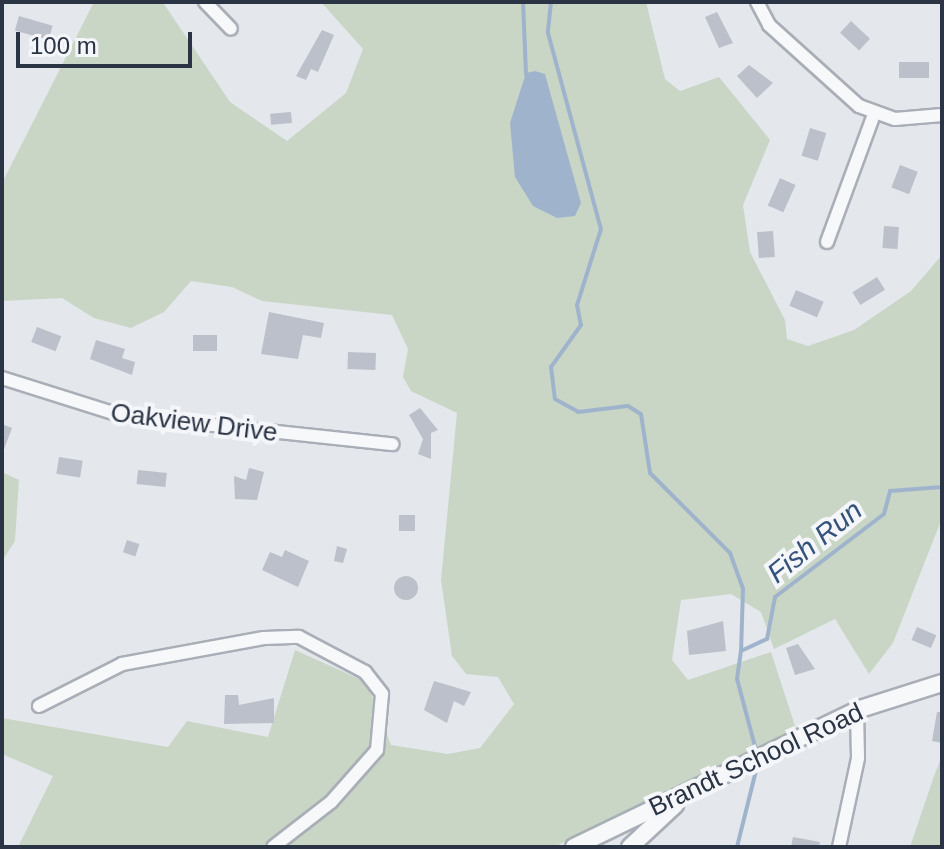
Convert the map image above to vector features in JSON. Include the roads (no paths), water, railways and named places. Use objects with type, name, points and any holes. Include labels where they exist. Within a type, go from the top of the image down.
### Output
[{"type":"street","points":[[205,2],[231,29]]},
{"type":"street","points":[[757,2],[769,25],[874,114],[909,120],[942,115]]},
{"type":"street","points":[[827,242],[874,114]]},
{"type":"street","name":"Oakview Drive","points":[[2,378],[119,415],[392,444]]},
{"type":"street","points":[[39,706],[122,664],[264,638],[299,637],[365,672],[382,694],[377,750],[331,802],[273,847]]},
{"type":"street","name":"Brandt School Road","points":[[574,847],[857,710],[942,683]]},
{"type":"street","points":[[839,847],[858,758],[857,710]]},
{"type":"street","points":[[630,847],[691,791]]},
{"type":"water","points":[[535,71],[545,74],[581,203],[575,216],[557,218],[533,206],[515,177],[510,123],[526,73]]},
{"type":"waterway","points":[[523,2],[526,75]]},
{"type":"waterway","points":[[551,2],[548,33],[601,229],[577,305],[581,325],[551,367],[555,399],[578,412],[628,406],[641,414],[650,473],[730,553],[743,589],[741,651]]},
{"type":"waterway","name":"Fish Run","points":[[757,754],[737,679],[741,651],[767,639],[775,597],[884,514],[890,491],[942,487]]},
{"type":"waterway","name":"Fish Run","points":[[737,847],[758,763]]}]
